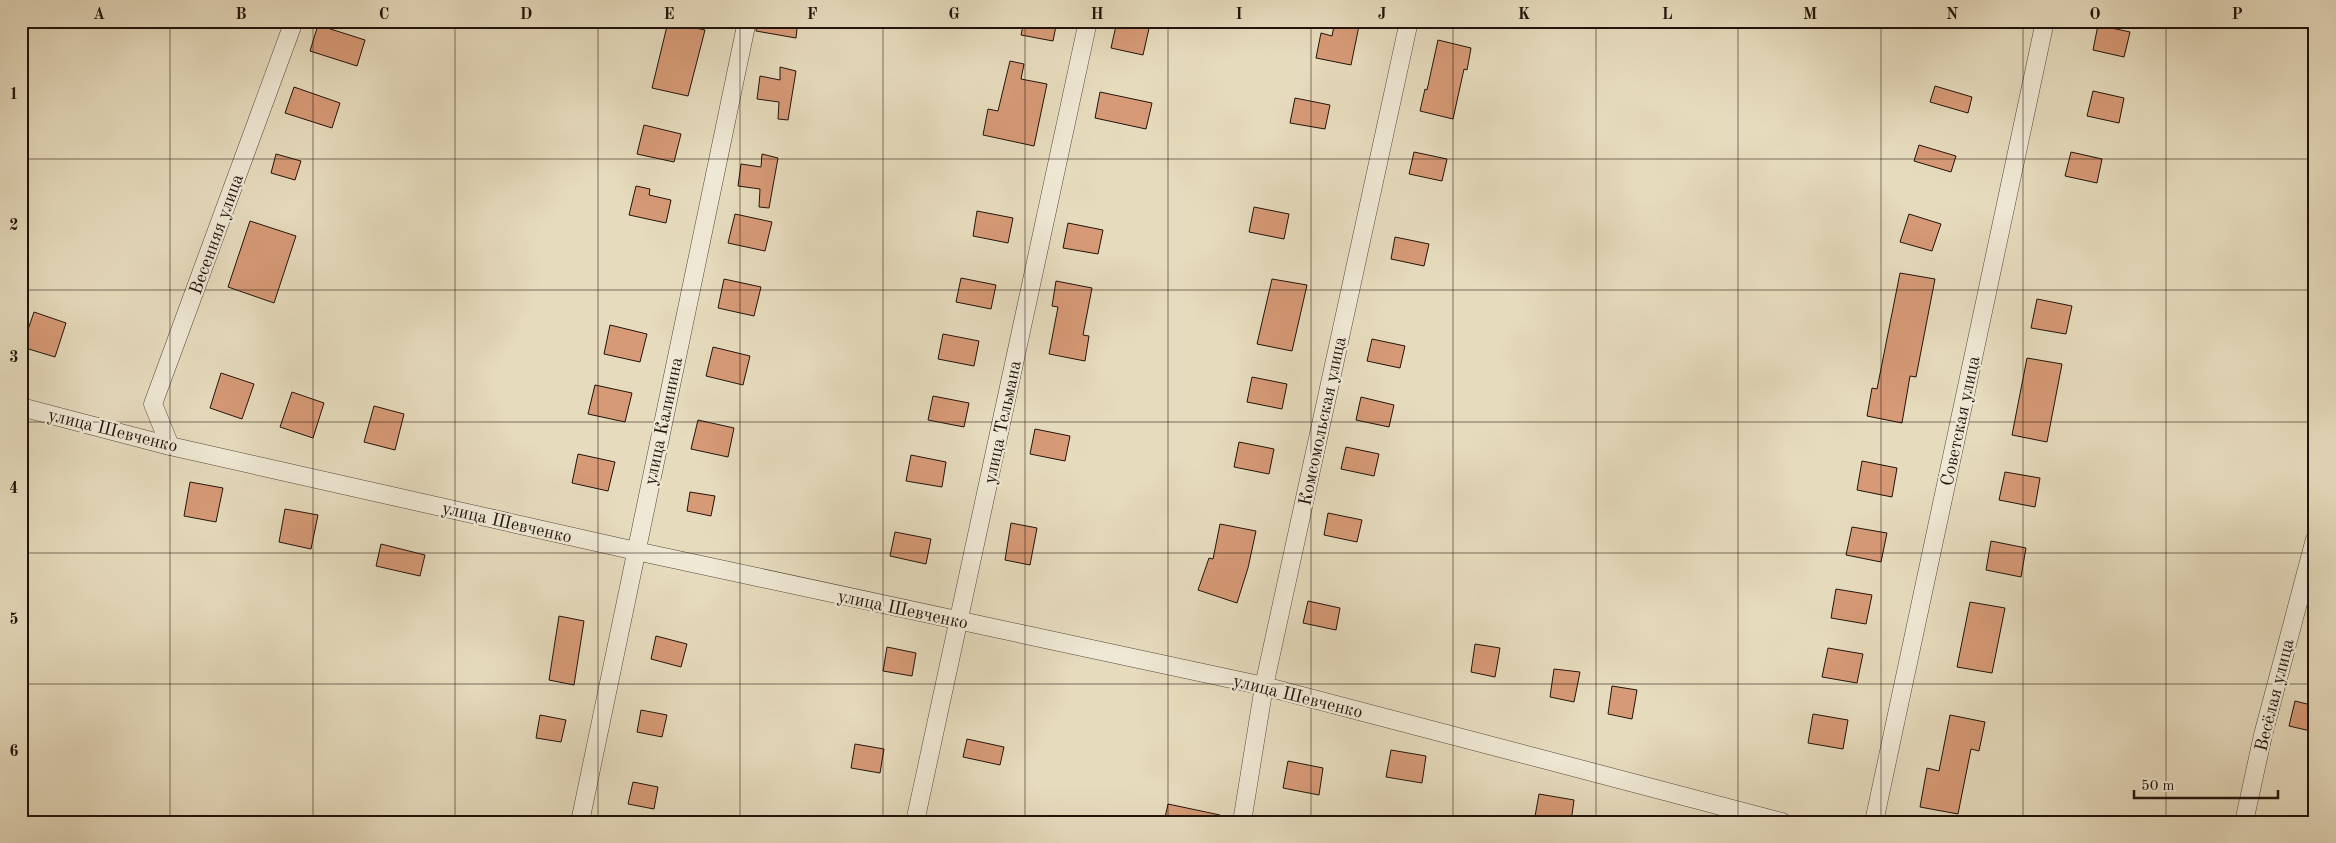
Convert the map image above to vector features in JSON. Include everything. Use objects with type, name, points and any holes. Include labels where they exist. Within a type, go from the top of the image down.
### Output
[{"type":"street","name":"Весенняя улица","points":[[170,446],[153,404],[294,21]]},
{"type":"street","name":"улица Калинина","points":[[580,822],[747,21]]},
{"type":"street","name":"улица Тельмана","points":[[915,822],[1088,21]]},
{"type":"street","name":"Комсомольская улица","points":[[1242,822],[1264,686],[1409,21]]},
{"type":"street","name":"Советская улица","points":[[1874,822],[2045,21]]},
{"type":"street","name":"улица Шевченко","points":[[21,407],[170,446],[636,551],[959,622],[1264,686],[1782,822]]},
{"type":"street","name":"Весёлая улица","points":[[2244,822],[2263,735],[2315,539]]},
{"type":"building","points":[[757,21],[798,21],[796,38],[756,31]]},
{"type":"building","points":[[1024,21],[1057,21],[1053,41],[1021,35]]},
{"type":"building","points":[[1117,21],[1150,24],[1143,55],[1111,48]]},
{"type":"building","points":[[1335,21],[1360,21],[1351,65],[1316,58],[1321,33],[1332,36]]},
{"type":"building","points":[[668,22],[705,30],[688,96],[652,88]]},
{"type":"building","points":[[318,25],[365,40],[357,66],[310,51]]},
{"type":"building","points":[[2098,25],[2130,32],[2124,57],[2093,50]]},
{"type":"building","points":[[1438,40],[1471,48],[1467,70],[1464,69],[1453,119],[1420,111],[1425,89],[1427,90]]},
{"type":"building","points":[[1010,61],[1024,64],[1021,79],[1047,84],[1034,146],[983,135],[988,109],[998,111]]},
{"type":"building","points":[[780,67],[796,71],[788,120],[778,119],[779,102],[757,99],[760,76],[780,80]]},
{"type":"building","points":[[1935,86],[1972,97],[1968,113],[1930,102]]},
{"type":"building","points":[[294,87],[340,103],[332,128],[285,113]]},
{"type":"building","points":[[2093,91],[2124,98],[2119,123],[2087,116]]},
{"type":"building","points":[[1100,92],[1152,103],[1146,129],[1095,118]]},
{"type":"building","points":[[1295,98],[1330,105],[1325,129],[1290,123]]},
{"type":"building","points":[[644,125],[681,134],[674,162],[637,154]]},
{"type":"building","points":[[1919,145],[1956,156],[1951,172],[1914,161]]},
{"type":"building","points":[[1414,152],[1447,159],[1442,181],[1409,174]]},
{"type":"building","points":[[2071,152],[2102,159],[2097,183],[2065,176]]},
{"type":"building","points":[[276,154],[301,161],[295,180],[271,173]]},
{"type":"building","points":[[762,154],[778,158],[769,208],[759,207],[760,189],[738,186],[741,164],[761,167]]},
{"type":"building","points":[[636,186],[650,189],[649,195],[671,200],[666,223],[629,215]]},
{"type":"building","points":[[1254,207],[1289,214],[1284,239],[1249,232]]},
{"type":"building","points":[[977,211],[1013,218],[1008,243],[973,236]]},
{"type":"building","points":[[735,214],[772,222],[765,251],[728,243]]},
{"type":"building","points":[[1909,214],[1941,224],[1932,251],[1900,242]]},
{"type":"building","points":[[250,221],[296,236],[274,303],[228,287]]},
{"type":"building","points":[[1068,223],[1103,230],[1098,254],[1063,248]]},
{"type":"building","points":[[1395,237],[1429,244],[1424,266],[1391,259]]},
{"type":"building","points":[[1900,273],[1935,279],[1916,377],[1910,376],[1902,423],[1867,416],[1872,388],[1877,389]]},
{"type":"building","points":[[961,278],[996,285],[991,309],[956,302]]},
{"type":"building","points":[[724,279],[761,287],[754,316],[718,308]]},
{"type":"building","points":[[1272,279],[1307,285],[1292,351],[1257,344]]},
{"type":"building","points":[[1056,281],[1092,288],[1083,335],[1089,336],[1085,361],[1049,354],[1058,307],[1052,306]]},
{"type":"building","points":[[2037,299],[2072,306],[2066,334],[2031,328]]},
{"type":"building","points":[[34,312],[66,323],[55,357],[22,347]]},
{"type":"building","points":[[610,325],[647,334],[640,362],[604,354]]},
{"type":"building","points":[[943,334],[979,341],[974,366],[938,359]]},
{"type":"building","points":[[1372,339],[1405,346],[1400,368],[1367,361]]},
{"type":"building","points":[[713,347],[750,356],[743,385],[706,376]]},
{"type":"building","points":[[2027,358],[2062,364],[2047,442],[2012,435]]},
{"type":"building","points":[[221,373],[254,384],[242,419],[210,408]]},
{"type":"building","points":[[1252,377],[1287,384],[1282,409],[1247,402]]},
{"type":"building","points":[[595,385],[632,393],[625,422],[588,414]]},
{"type":"building","points":[[292,392],[324,403],[313,438],[280,427]]},
{"type":"building","points":[[933,396],[969,403],[964,427],[928,420]]},
{"type":"building","points":[[1361,397],[1394,405],[1389,427],[1356,420]]},
{"type":"building","points":[[374,406],[404,414],[395,450],[364,442]]},
{"type":"building","points":[[698,420],[734,428],[728,457],[691,449]]},
{"type":"building","points":[[1035,429],[1070,436],[1065,461],[1030,454]]},
{"type":"building","points":[[1239,442],[1274,449],[1269,474],[1234,467]]},
{"type":"building","points":[[1346,447],[1379,454],[1374,476],[1341,469]]},
{"type":"building","points":[[578,454],[615,462],[608,491],[572,483]]},
{"type":"building","points":[[911,455],[946,462],[942,487],[906,481]]},
{"type":"building","points":[[1862,461],[1897,468],[1892,497],[1857,490]]},
{"type":"building","points":[[2005,472],[2040,478],[2035,507],[1999,500]]},
{"type":"building","points":[[190,482],[223,488],[216,522],[184,516]]},
{"type":"building","points":[[690,492],[715,496],[711,516],[687,511]]},
{"type":"building","points":[[285,509],[318,515],[311,549],[279,542]]},
{"type":"building","points":[[1328,513],[1362,520],[1357,542],[1324,535]]},
{"type":"building","points":[[1011,523],[1037,528],[1030,565],[1005,560]]},
{"type":"building","points":[[1220,524],[1256,531],[1248,568],[1237,603],[1198,590],[1209,558],[1213,559]]},
{"type":"building","points":[[1852,527],[1887,533],[1881,562],[1846,555]]},
{"type":"building","points":[[895,532],[931,539],[926,564],[890,556]]},
{"type":"building","points":[[1991,541],[2026,548],[2021,577],[1986,570]]},
{"type":"building","points":[[381,544],[425,555],[420,576],[376,566]]},
{"type":"building","points":[[1836,589],[1872,595],[1866,624],[1831,618]]},
{"type":"building","points":[[1308,601],[1340,608],[1336,630],[1303,623]]},
{"type":"building","points":[[1970,602],[2005,608],[1992,673],[1957,667]]},
{"type":"building","points":[[559,616],[584,621],[574,685],[549,680]]},
{"type":"building","points":[[656,636],[687,644],[681,667],[651,659]]},
{"type":"building","points":[[1475,644],[1500,648],[1495,677],[1471,672]]},
{"type":"building","points":[[887,647],[916,653],[912,676],[883,671]]},
{"type":"building","points":[[1828,648],[1863,654],[1857,683],[1822,677]]},
{"type":"building","points":[[1554,669],[1580,672],[1574,702],[1550,697]]},
{"type":"building","points":[[1612,686],[1637,690],[1632,719],[1608,714]]},
{"type":"building","points":[[2295,701],[2315,706],[2315,732],[2289,726]]},
{"type":"building","points":[[641,710],[667,715],[662,737],[637,732]]},
{"type":"building","points":[[1813,714],[1848,720],[1843,749],[1808,743]]},
{"type":"building","points":[[540,715],[566,720],[561,742],[536,738]]},
{"type":"building","points":[[1950,715],[1985,722],[1979,751],[1971,749],[1958,814],[1920,807],[1927,768],[1939,771]]},
{"type":"building","points":[[967,739],[1004,747],[1000,765],[963,757]]},
{"type":"building","points":[[855,744],[884,749],[880,773],[851,768]]},
{"type":"building","points":[[1391,750],[1426,756],[1422,783],[1386,777]]},
{"type":"building","points":[[1288,761],[1323,768],[1319,795],[1283,788]]},
{"type":"building","points":[[633,782],[658,787],[654,809],[628,804]]},
{"type":"building","points":[[1539,794],[1574,800],[1571,822],[1534,822]]},
{"type":"building","points":[[1168,804],[1220,815],[1219,822],[1164,822]]}]
